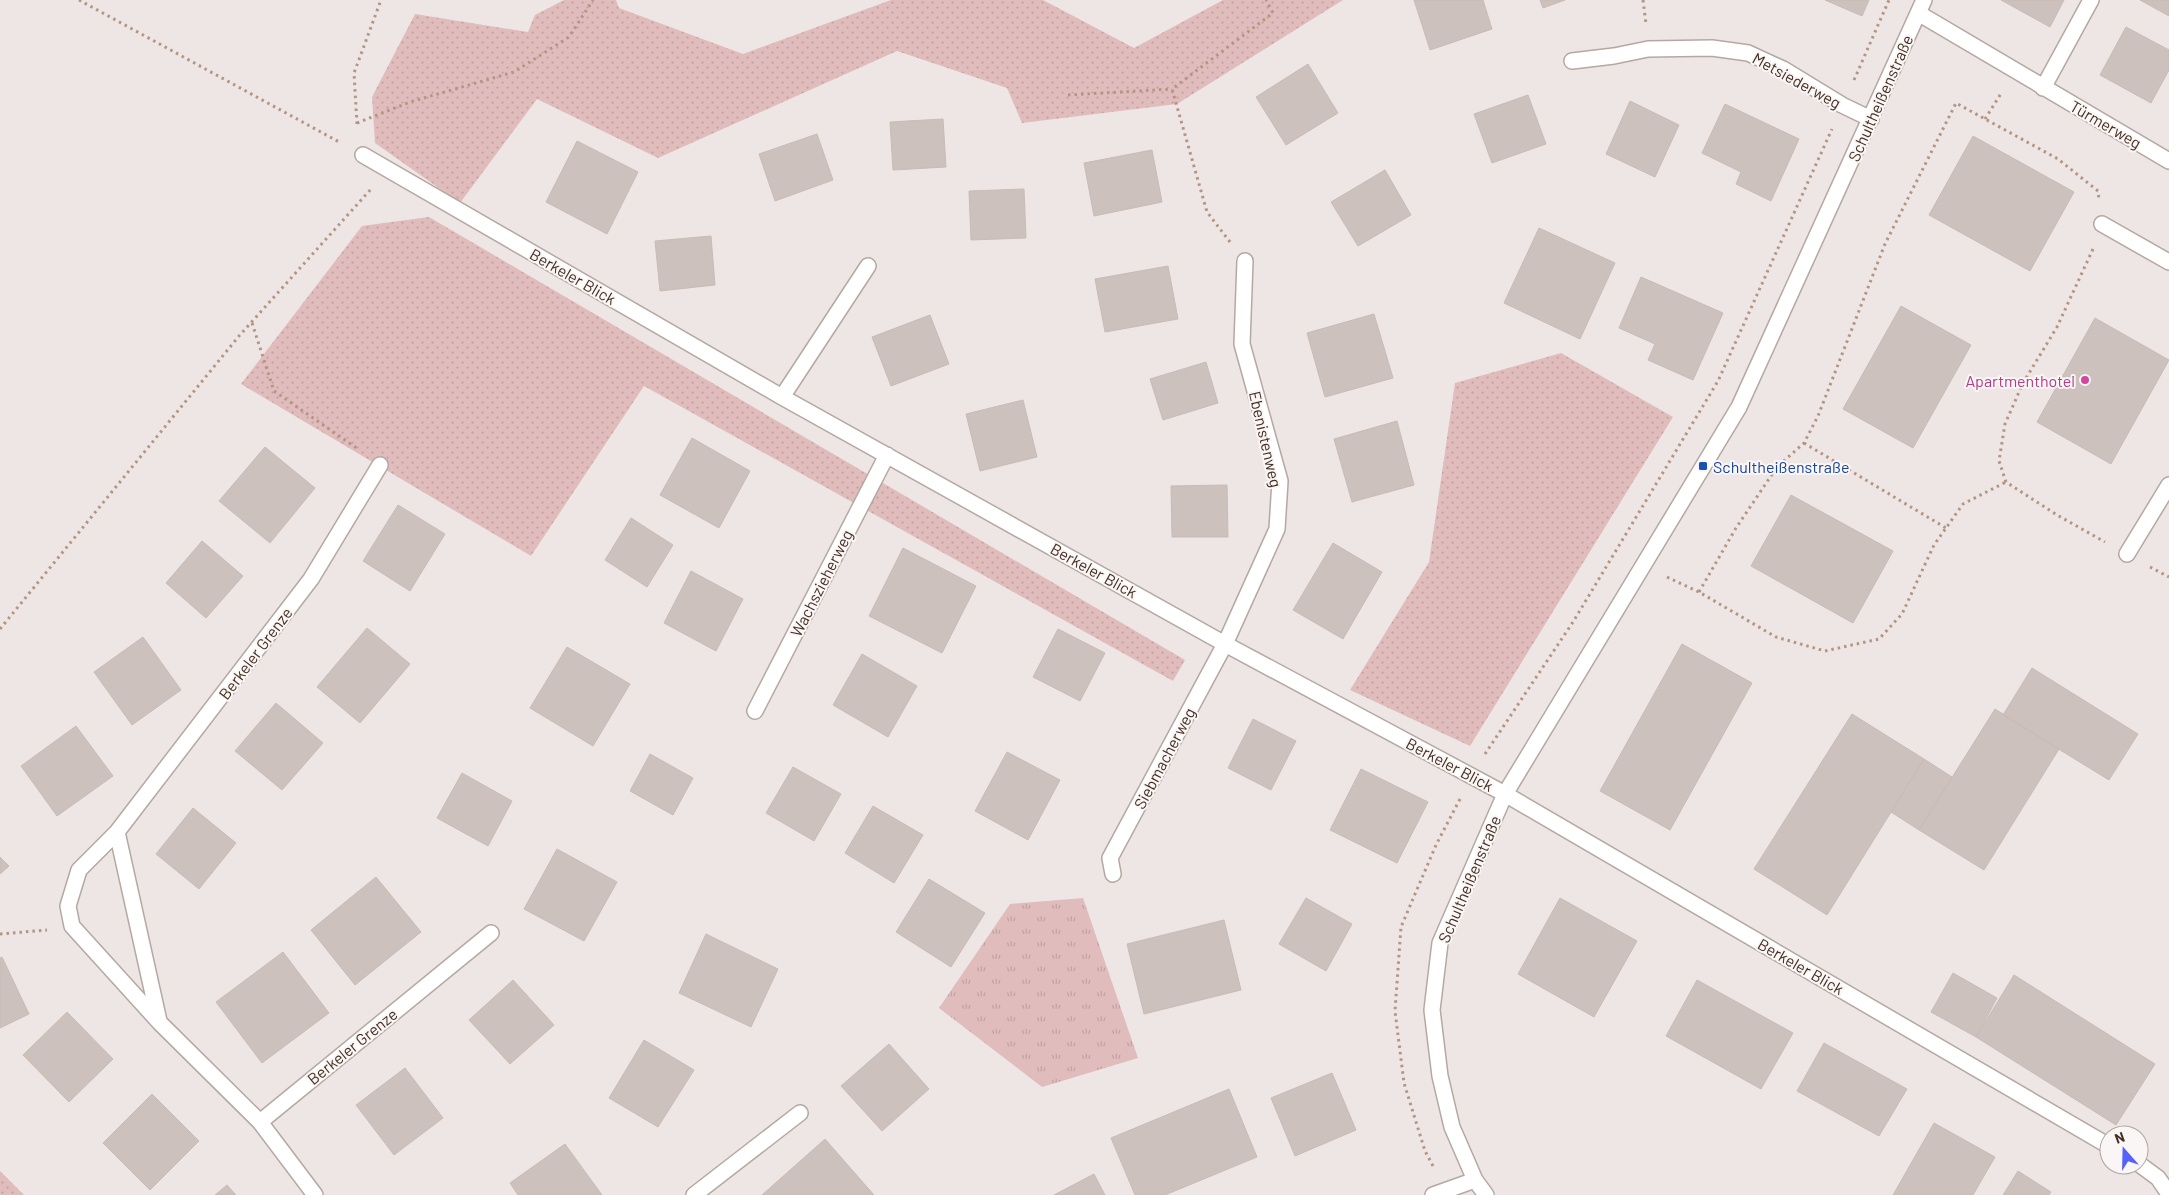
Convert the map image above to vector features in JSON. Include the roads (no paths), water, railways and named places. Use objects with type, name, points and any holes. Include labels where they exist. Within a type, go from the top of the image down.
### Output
[{"type":"street","points":[[2043,88],[2091,0]]},
{"type":"street","name":"Türmerweg","points":[[1921,7],[2043,88],[2169,161]]},
{"type":"street","name":"Schultheißenstraße","points":[[1486,1195],[1475,1180],[1452,1127],[1440,1076],[1432,1010],[1440,943],[1505,794],[1739,407],[1921,7]]},
{"type":"street","name":"Metsiederweg","points":[[1572,61],[1614,56],[1648,49],[1712,48],[1748,52],[1783,69],[1842,105],[1871,119]]},
{"type":"street","name":"Berkeler Blick","points":[[363,155],[782,397],[1225,644],[1505,794],[2099,1140]]},
{"type":"street","points":[[2102,224],[2169,262]]},
{"type":"street","name":"Ebenistenweg","points":[[1225,644],[1277,529],[1280,481],[1242,344],[1245,262]]},
{"type":"street","points":[[782,397],[868,266]]},
{"type":"street","name":"Wachszieherweg","points":[[755,711],[887,455]]},
{"type":"street","name":"Berkeler Grenze","points":[[160,1023],[72,926],[68,906],[79,870],[117,832],[311,579],[380,465]]},
{"type":"street","points":[[2127,554],[2169,484]]},
{"type":"street","name":"Siebmacherweg","points":[[1113,874],[1110,858],[1225,644]]},
{"type":"street","points":[[117,832],[160,1023],[260,1122],[314,1195]]},
{"type":"street","name":"Berkeler Grenze","points":[[260,1122],[491,933]]},
{"type":"street","points":[[694,1195],[800,1113]]},
{"type":"street","points":[[2149,1171],[2158,1178],[2169,1194]]},
{"type":"street","points":[[1433,1195],[1475,1180]]},
{"type":"place","name":"Apartmenthotel","points":[[2085,380]]},
{"type":"place","name":"Schultheißenstraße","points":[[1703,466]]}]
